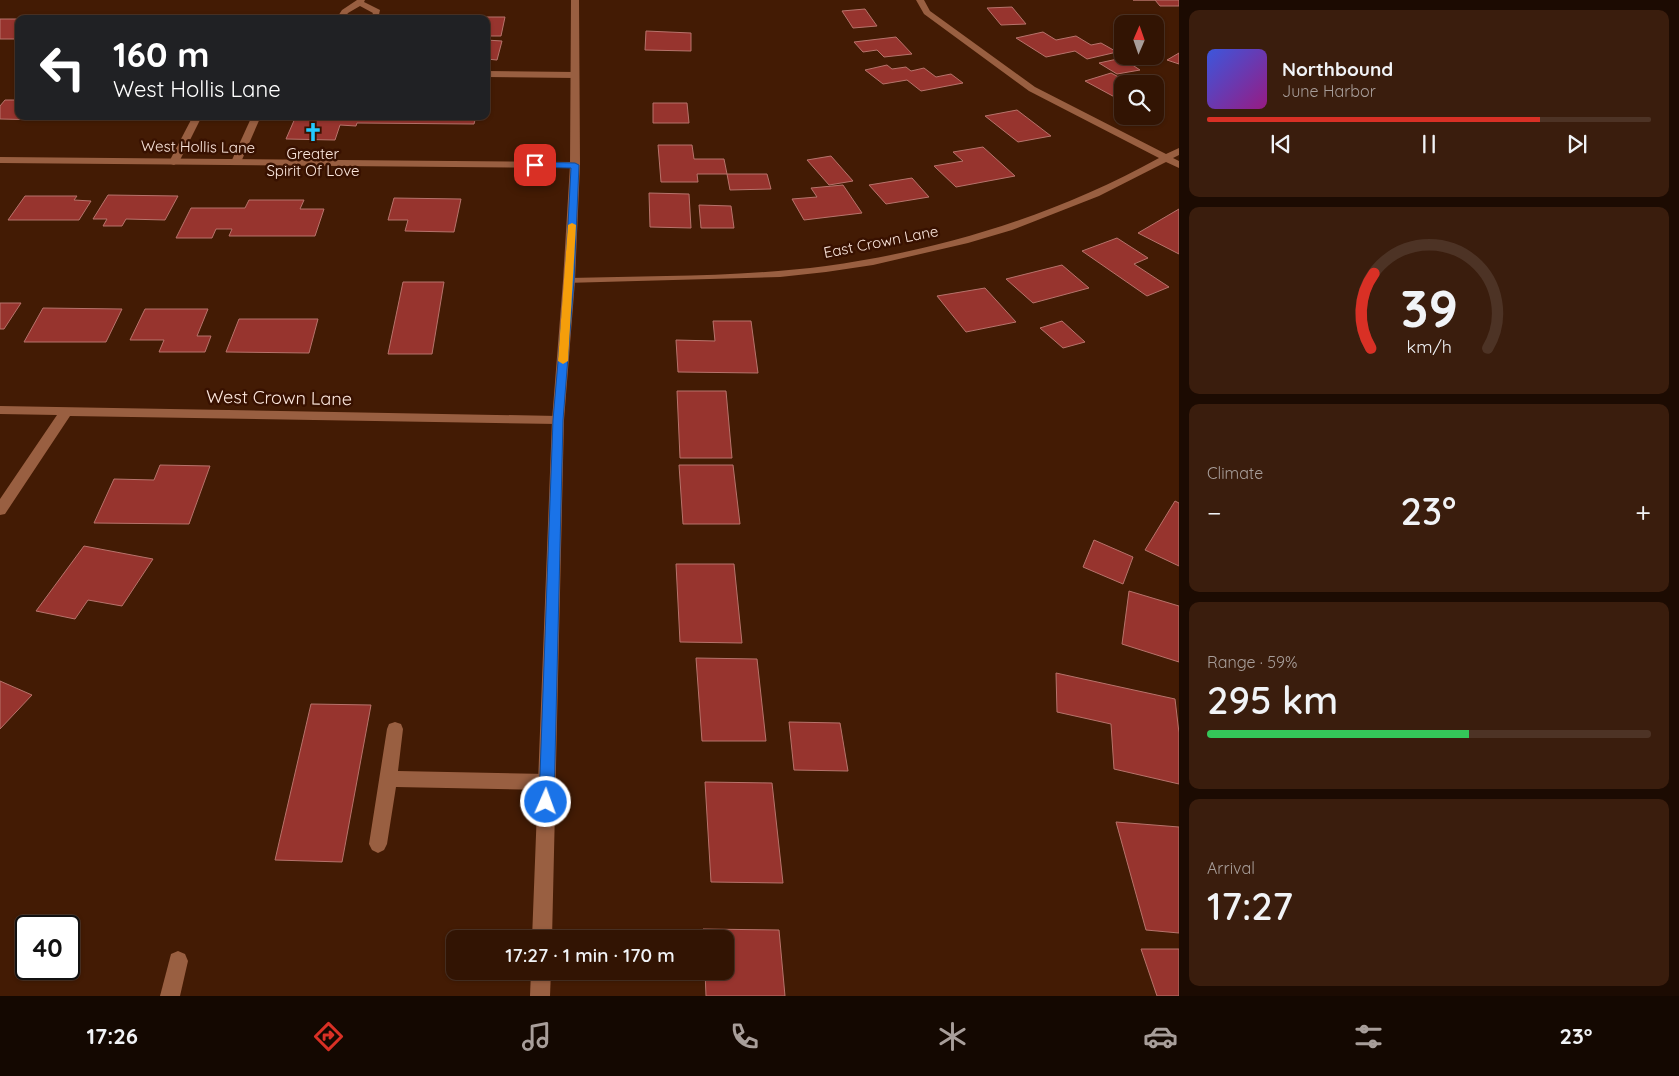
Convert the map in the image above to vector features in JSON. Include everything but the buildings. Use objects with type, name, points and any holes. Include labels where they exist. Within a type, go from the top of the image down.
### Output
[{"type":"street","points":[[542,930],[558,420],[569,281],[575,165],[575,0]]},
{"type":"street","points":[[920,0],[927,12],[1032,89],[1179,165]]},
{"type":"street","points":[[342,15],[344,11],[360,1],[376,12],[375,15]]},
{"type":"street","points":[[490,74],[575,75]]},
{"type":"street","points":[[174,162],[196,120]]},
{"type":"street","points":[[236,162],[255,120]]},
{"type":"street","name":"East Crown Lane","points":[[569,281],[752,275],[824,269],[898,257],[1015,227],[1078,203],[1167,159],[1179,151]]},
{"type":"street","name":"West Hollis Lane","points":[[0,160],[575,165]]},
{"type":"street","name":"West Crown Lane","points":[[0,410],[558,420]]},
{"type":"street","points":[[0,510],[66,412]]},
{"type":"street","points":[[378,844],[395,729]]},
{"type":"street","points":[[389,779],[547,782]]},
{"type":"street","points":[[170,996],[178,961]]},
{"type":"street","points":[[540,996],[541,980]]},
{"type":"slow traffic","points":[[563,361],[572,225]]},
{"type":"place","name":"Greater Spirit Of Love","points":[[313,132]]},
{"type":"route","points":[[535,165],[575,165],[569,281],[558,420],[546,802]]}]
